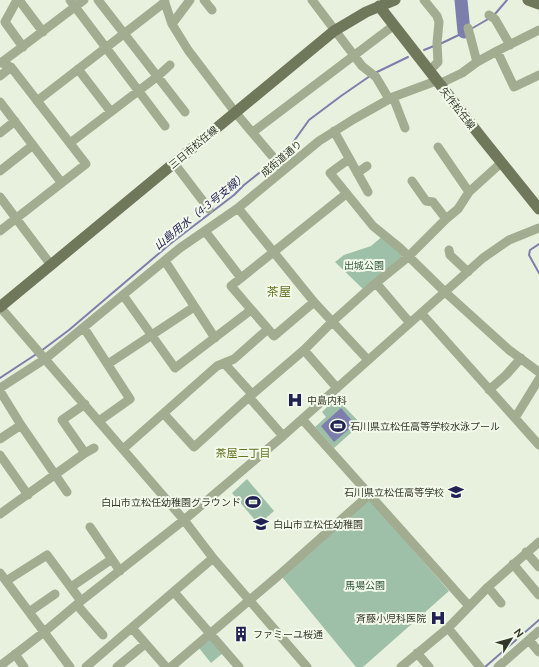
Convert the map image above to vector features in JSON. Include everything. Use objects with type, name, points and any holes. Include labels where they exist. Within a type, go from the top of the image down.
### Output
[{"type":"main road","name":"三日市松任線","points":[[0,307],[334,31],[376,3],[395,0]]},
{"type":"main road","points":[[528,0],[539,4]]},
{"type":"main road","name":"矢作松任線","points":[[376,3],[501,163],[539,209]]},
{"type":"street","points":[[23,47],[5,22],[18,0],[43,32]]},
{"type":"street","points":[[1,63],[43,32],[73,3],[84,0]]},
{"type":"street","points":[[98,0],[185,112]]},
{"type":"street","points":[[172,24],[190,0]]},
{"type":"street","points":[[204,0],[212,10]]},
{"type":"street","points":[[312,0],[362,66],[374,75],[391,98],[405,128]]},
{"type":"street","points":[[424,0],[437,16],[439,22],[437,46],[438,62],[429,71]]},
{"type":"street","points":[[37,101],[165,1],[172,24],[188,50],[235,112],[283,169]]},
{"type":"street","points":[[73,3],[165,126]]},
{"type":"street","points":[[492,17],[510,45]]},
{"type":"street","points":[[253,132],[393,26]]},
{"type":"street","points":[[469,30],[477,62]]},
{"type":"street","name":"成街道通り","points":[[0,388],[41,354],[84,328],[180,248],[238,208],[318,141],[391,98],[462,73],[477,62],[539,30]]},
{"type":"street","points":[[497,51],[514,87],[539,76]]},
{"type":"street","points":[[0,231],[86,164],[11,67],[1,63]]},
{"type":"street","points":[[70,143],[158,76],[170,65]]},
{"type":"street","points":[[0,76],[11,67]]},
{"type":"street","points":[[78,69],[111,112]]},
{"type":"street","points":[[0,102],[62,182]]},
{"type":"street","points":[[0,133],[15,121]]},
{"type":"street","points":[[334,131],[368,192]]},
{"type":"street","points":[[0,170],[33,145]]},
{"type":"street","points":[[438,147],[469,192]]},
{"type":"street","points":[[349,159],[330,173],[373,226],[400,248],[445,292],[509,350],[539,372]]},
{"type":"street","points":[[174,163],[209,209]]},
{"type":"street","points":[[164,414],[194,447],[304,350],[333,321],[408,257],[458,209],[469,192],[501,163]]},
{"type":"street","points":[[357,173],[367,166]]},
{"type":"street","points":[[412,181],[426,201],[433,202],[446,219]]},
{"type":"street","points":[[314,302],[274,336],[230,286],[346,194]]},
{"type":"street","points":[[0,198],[51,265]]},
{"type":"street","points":[[238,208],[272,252],[314,302],[368,360]]},
{"type":"street","points":[[0,666],[184,520],[302,419],[483,258],[509,240],[539,228]]},
{"type":"street","points":[[205,231],[241,278]]},
{"type":"street","points":[[449,250],[450,255],[468,272]]},
{"type":"street","points":[[165,261],[214,338]]},
{"type":"street","points":[[376,283],[410,323]]},
{"type":"street","points":[[123,296],[175,368],[251,310]]},
{"type":"street","points":[[0,307],[184,520],[213,558],[307,667]]},
{"type":"street","points":[[108,364],[194,307]]},
{"type":"street","points":[[421,313],[539,445]]},
{"type":"street","points":[[84,328],[130,399],[99,421]]},
{"type":"street","points":[[123,450],[217,366],[234,359],[268,329]]},
{"type":"street","points":[[304,350],[337,388]]},
{"type":"street","points":[[489,390],[506,375],[521,358]]},
{"type":"street","points":[[224,363],[282,436]]},
{"type":"street","points":[[514,418],[539,379]]},
{"type":"street","points":[[0,391],[21,425],[67,492]]},
{"type":"street","points":[[85,404],[62,420],[85,453]]},
{"type":"street","points":[[302,419],[469,606]]},
{"type":"street","points":[[0,439],[21,425]]},
{"type":"street","points":[[0,514],[94,448]]},
{"type":"street","points":[[0,455],[28,495]]},
{"type":"street","points":[[171,667],[250,600],[370,494]]},
{"type":"street","points":[[90,527],[120,571]]},
{"type":"street","points":[[401,667],[448,628],[488,587],[539,542]]},
{"type":"street","points":[[526,552],[539,567]]},
{"type":"street","points":[[6,581],[47,555],[71,588],[79,603],[103,635]]},
{"type":"street","points":[[86,667],[97,664],[132,628],[213,558]]},
{"type":"street","points":[[71,588],[112,559]]},
{"type":"street","points":[[513,564],[539,595]]},
{"type":"street","points":[[0,573],[70,667]]},
{"type":"street","points":[[488,587],[501,603]]},
{"type":"street","points":[[174,592],[236,666]]},
{"type":"street","points":[[29,612],[55,594]]},
{"type":"street","points":[[132,628],[166,667]]},
{"type":"street","points":[[448,628],[480,667]]},
{"type":"street","points":[[498,667],[539,631]]},
{"type":"street","points":[[528,640],[539,652]]},
{"type":"street","points":[[117,667],[145,644]]},
{"type":"street","points":[[418,653],[429,667]]},
{"type":"street","points":[[15,654],[24,667]]},
{"type":"green space","name":"出城公園","points":[[384,235],[405,254],[363,289],[335,262],[344,255],[371,246]]},
{"type":"green space","name":"石川県立松任高等学校水泳プール","points":[[333,401],[338,406],[341,403],[361,424],[334,448],[315,427],[326,417],[322,412]]},
{"type":"green space","name":"白山市立松任幼稚園グラウンド","points":[[247,479],[274,511],[266,518],[268,521],[261,527],[232,493]]},
{"type":"green space","name":"馬場公園","points":[[369,499],[449,591],[363,667],[356,667],[282,577]]},
{"type":"green space","points":[[211,638],[223,653],[211,663],[199,648]]},
{"type":"water","points":[[341,408],[355,424],[334,442],[321,426]]},
{"type":"waterway","points":[[461,0],[464,32]]},
{"type":"waterway","points":[[495,14],[507,0]]},
{"type":"waterway","points":[[471,29],[490,18]]},
{"type":"waterway","name":"山島用水（4-3号支線）","points":[[440,44],[465,32]]},
{"type":"waterway","name":"山島用水（4-3号支線）","points":[[424,50],[434,46]]},
{"type":"waterway","name":"山島用水（4-3号支線）","points":[[375,73],[408,57]]},
{"type":"waterway","name":"山島用水（4-3号支線）","points":[[278,157],[294,141],[309,120],[370,76]]},
{"type":"waterway","name":"山島用水（4-3号支線）","points":[[41,351],[69,330],[170,244],[234,195],[273,162]]},
{"type":"waterway","points":[[539,244],[530,250],[529,255],[539,273]]},
{"type":"waterway","name":"山島用水（4-3号支線）","points":[[0,378],[38,353]]},
{"type":"waterway","points":[[485,667],[539,620]]},
{"type":"place","name":"中島内科","points":[[295,400]]},
{"type":"place","name":"石川県立松任高等学校水泳プール","points":[[338,426]]},
{"type":"place","name":"石川県立松任高等学校","points":[[456,492]]},
{"type":"place","name":"白山市立松任幼稚園グラウンド","points":[[253,502]]},
{"type":"place","name":"白山市立松任幼稚園","points":[[261,524]]},
{"type":"place","name":"斉藤小児科医院","points":[[438,618]]},
{"type":"place","name":"ファミーユ桜通","points":[[241,634]]},
{"type":"district","name":"茶屋","points":[[279,292]]},
{"type":"district","name":"茶屋二丁目","points":[[243,453]]}]
